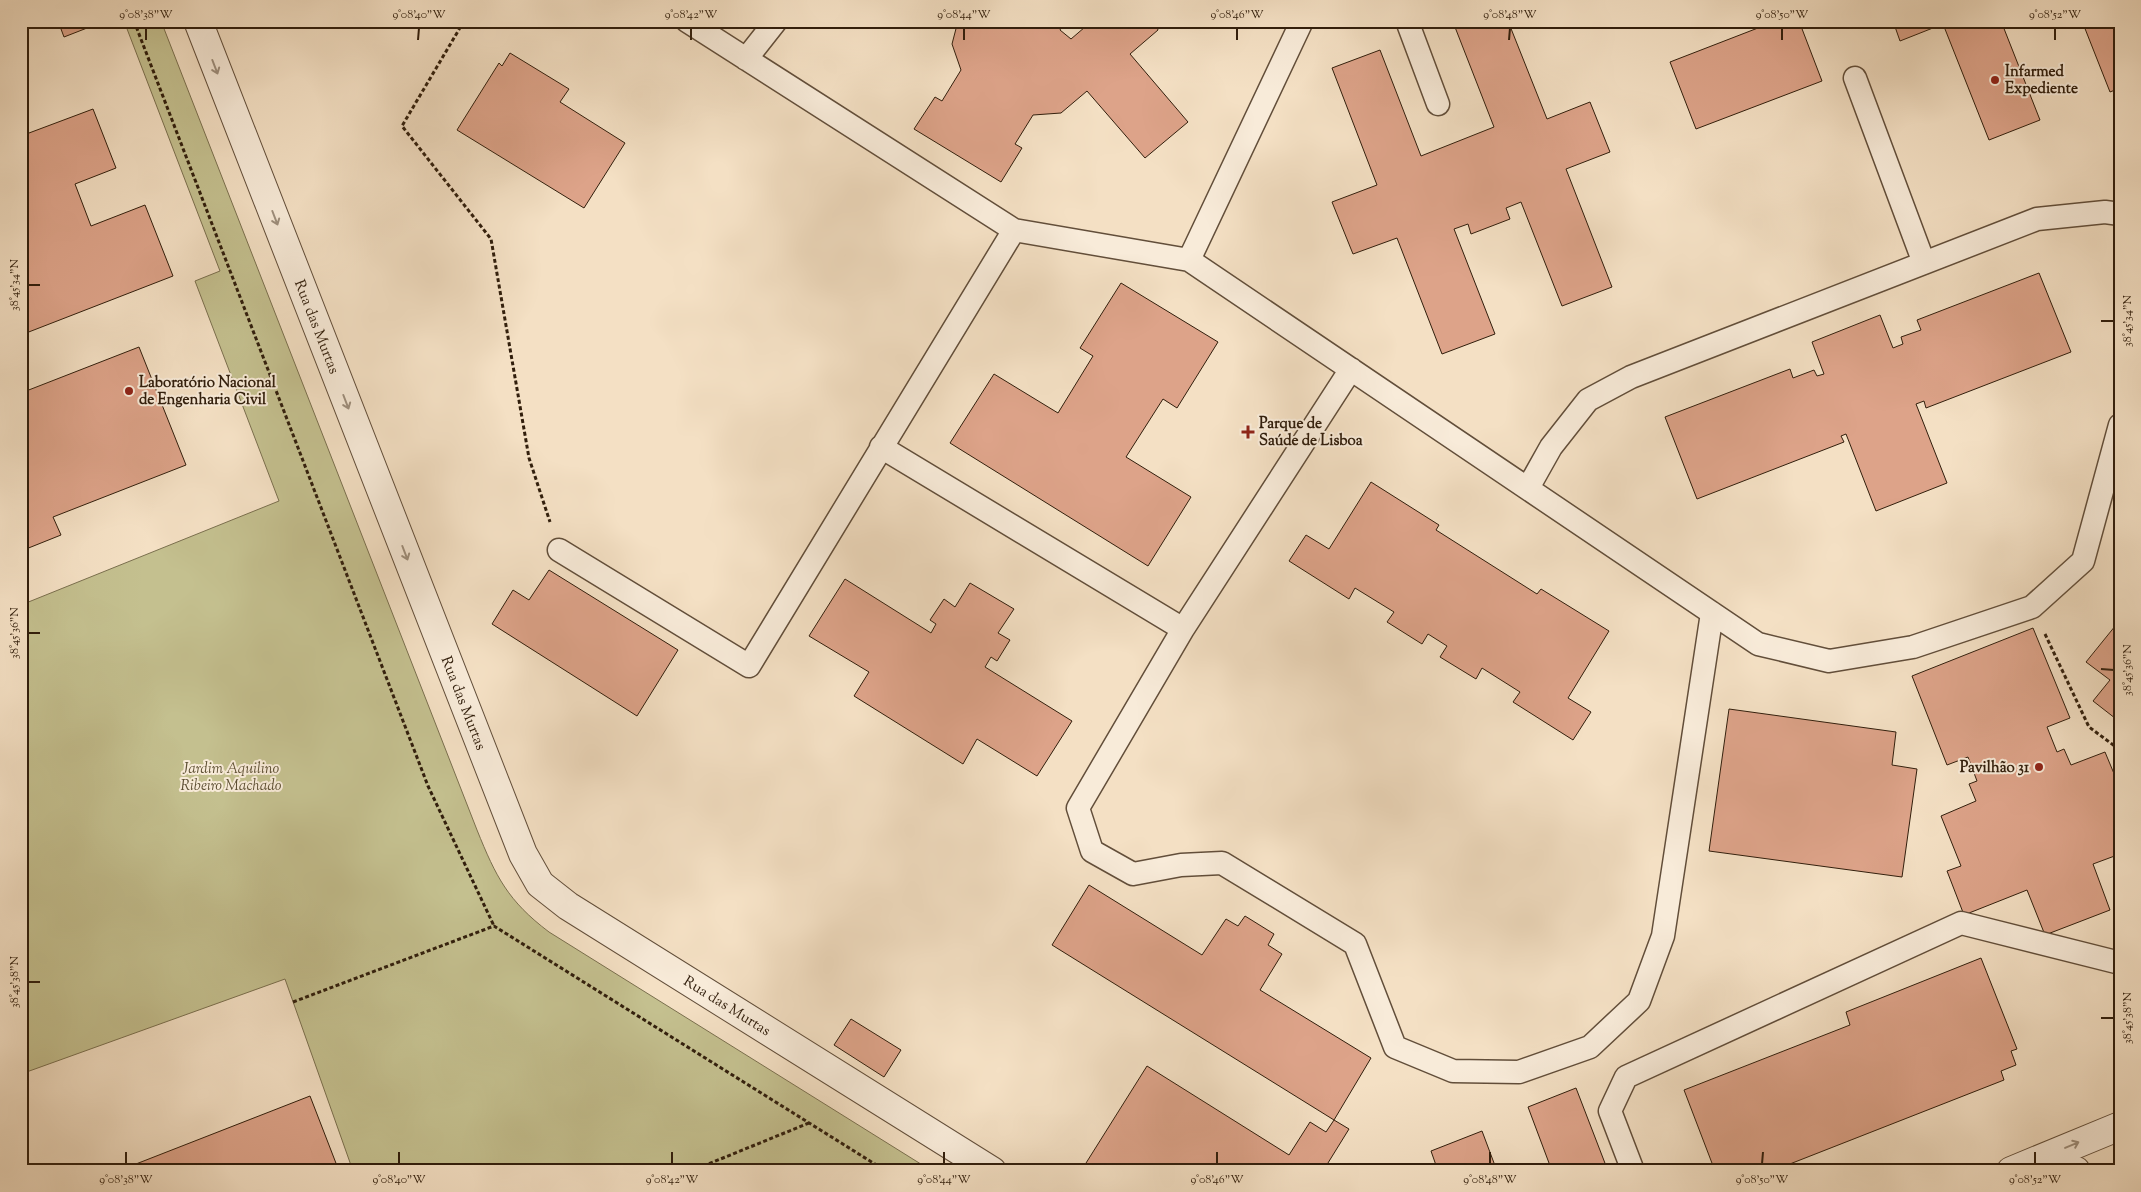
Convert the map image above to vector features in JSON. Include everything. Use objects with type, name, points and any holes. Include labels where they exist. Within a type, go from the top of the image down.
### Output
[{"type":"street","name":"Rua das Murtas","points":[[198,21],[523,854],[540,884],[568,906],[992,1171]]},
{"type":"street","points":[[2011,1171],[2120,1126]]},
{"type":"street","points":[[2011,1171],[2046,1168],[2076,1171]]},
{"type":"lane","points":[[687,21],[1014,230],[1189,260],[1758,644],[1829,661],[1913,647],[2032,607],[2083,561],[2119,433]]},
{"type":"lane","points":[[746,59],[776,21]]},
{"type":"lane","points":[[1189,260],[1302,21]]},
{"type":"lane","points":[[1407,21],[1438,104]]},
{"type":"lane","points":[[1855,78],[1924,262]]},
{"type":"lane","points":[[1528,488],[1550,447],[1588,400],[1631,376],[2037,219],[2105,212],[2120,214]]},
{"type":"lane","points":[[558,550],[749,666],[1014,230]]},
{"type":"lane","points":[[1351,369],[1183,629],[1078,808],[1092,851],[1133,874],[1181,865],[1222,864],[1355,944],[1395,1047],[1453,1071],[1518,1072],[1590,1047],[1639,1001],[1663,936],[1712,613]]},
{"type":"lane","points":[[881,448],[1183,629]]},
{"type":"lane","points":[[1632,1171],[1610,1111],[1626,1077],[1961,923],[2120,962]]},
{"type":"path","points":[[134,21],[428,786],[494,926],[886,1171]]},
{"type":"path","points":[[464,21],[402,126],[491,239],[529,458],[558,550]]},
{"type":"path","points":[[2032,607],[2089,727],[2120,750]]},
{"type":"path","points":[[293,1002],[494,926]]},
{"type":"path","points":[[691,1171],[809,1123]]},
{"type":"green space","name":"Jardim Aquilino Ribeiro Machado","points":[[124,21],[161,21],[477,830],[497,875],[505,887],[523,910],[549,932],[932,1171],[353,1171],[285,979],[21,1074],[21,605],[279,501],[195,281],[220,271]]},
{"type":"building","points":[[58,21],[105,21],[64,37]]},
{"type":"building","points":[[958,21],[1064,21],[1060,30],[1071,39],[1092,21],[1155,21],[1158,30],[1130,54],[1188,122],[1145,158],[1087,91],[1061,113],[1033,115],[1015,144],[1022,148],[1001,182],[914,129],[935,97],[942,101],[961,70],[952,44]]},
{"type":"building","points":[[1508,21],[1547,119],[1590,102],[1610,152],[1566,169],[1612,287],[1562,306],[1521,202],[1506,208],[1510,219],[1471,234],[1468,224],[1454,229],[1495,334],[1442,354],[1397,238],[1353,254],[1332,202],[1377,185],[1332,68],[1380,50],[1421,156],[1494,127],[1453,22]]},
{"type":"building","points":[[1776,21],[1799,21],[1822,81],[1696,129],[1670,62]]},
{"type":"building","name":"Infarmed Expediente","points":[[1893,21],[2001,21],[2040,120],[1989,140],[1943,24],[1900,41]]},
{"type":"building","name":"Infarmed Expediente","points":[[2082,21],[2120,21],[2120,88],[2110,92]]},
{"type":"building","points":[[510,53],[569,89],[560,102],[625,143],[584,208],[457,130],[499,63],[502,66]]},
{"type":"building","points":[[93,109],[116,168],[75,184],[91,226],[145,205],[173,276],[21,335],[21,136]]},
{"type":"building","points":[[2039,273],[2071,352],[1926,408],[1924,401],[1916,404],[1947,483],[1876,511],[1846,434],[1841,436],[1844,442],[1697,499],[1665,417],[1790,369],[1793,378],[1814,370],[1817,376],[1824,374],[1812,342],[1880,315],[1893,348],[1903,344],[1901,337],[1921,330],[1917,320]]},
{"type":"building","points":[[1121,283],[1218,342],[1177,408],[1163,399],[1126,457],[1191,497],[1148,566],[950,443],[994,374],[1058,413],[1093,356],[1080,348]]},
{"type":"building","points":[[139,347],[186,465],[53,517],[61,535],[21,551],[21,393]]},
{"type":"building","points":[[1371,482],[1439,525],[1436,530],[1537,594],[1541,589],[1609,631],[1568,698],[1591,712],[1573,740],[1513,702],[1520,692],[1482,668],[1476,679],[1440,657],[1447,646],[1428,634],[1422,644],[1387,622],[1394,612],[1355,588],[1349,599],[1289,561],[1306,535],[1329,549]]},
{"type":"building","points":[[549,570],[678,650],[637,716],[492,624],[513,590],[529,600]]},
{"type":"building","points":[[845,579],[931,633],[936,624],[930,620],[944,599],[955,607],[970,583],[1014,609],[998,633],[1010,640],[997,661],[991,657],[985,667],[1072,721],[1037,776],[977,739],[963,764],[854,696],[869,672],[809,636]]},
{"type":"building","points":[[2120,620],[2120,722],[2093,701],[2110,680],[2086,662]]},
{"type":"building","points":[[2033,628],[2070,718],[2047,727],[2057,752],[2064,749],[2071,765],[2105,752],[2120,788],[2120,854],[2093,864],[2110,910],[2045,935],[2027,890],[1964,915],[1947,871],[1961,866],[1941,816],[1976,801],[1969,784],[1977,781],[1968,757],[1947,765],[1912,676]]},
{"type":"building","points":[[1729,709],[1896,732],[1892,765],[1917,769],[1902,877],[1709,851]]},
{"type":"building","points":[[1089,885],[1202,955],[1226,919],[1238,926],[1245,916],[1274,934],[1268,945],[1282,954],[1260,990],[1371,1058],[1334,1120],[1052,945]]},
{"type":"building","points":[[1981,958],[2017,1049],[2011,1051],[2016,1065],[2001,1071],[2004,1080],[1772,1171],[1715,1171],[1684,1090],[1850,1025],[1846,1012]]},
{"type":"building","points":[[851,1019],[901,1050],[884,1077],[834,1045]]},
{"type":"building","points":[[1147,1066],[1289,1155],[1310,1122],[1326,1132],[1334,1120],[1349,1129],[1323,1171],[1081,1171]]},
{"type":"building","points":[[1576,1088],[1608,1171],[1552,1171],[1528,1107]]},
{"type":"building","points":[[310,1096],[339,1171],[118,1171]]},
{"type":"building","points":[[1482,1131],[1497,1171],[1438,1171],[1431,1151]]},
{"type":"place","name":"Infarmed Expediente","points":[[1995,80]]},
{"type":"place","name":"Laboratório Nacional de Engenharia Civil","points":[[129,391]]},
{"type":"place","name":"Parque de Saúde de Lisboa","points":[[1248,432]]},
{"type":"place","name":"Pavilhão 31","points":[[2039,767]]}]
